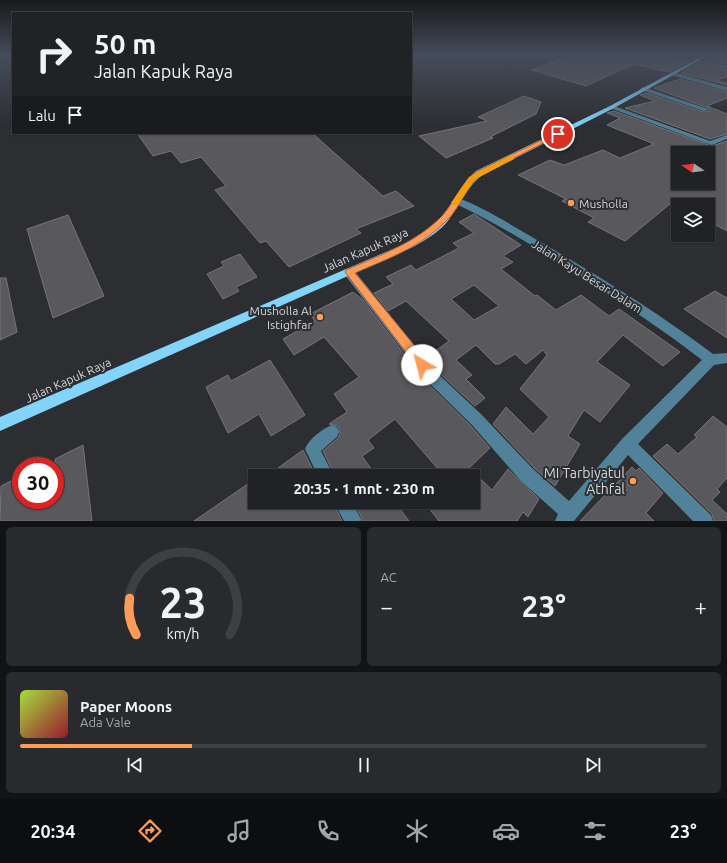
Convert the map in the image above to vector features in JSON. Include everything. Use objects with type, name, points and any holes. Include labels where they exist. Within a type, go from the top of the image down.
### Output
[{"type":"main road","name":"Jalan Kapuk Raya","points":[[0,424],[410,245],[424,237],[446,216],[466,185],[478,173],[665,78]]},
{"type":"street","points":[[689,78],[727,89]]},
{"type":"street","points":[[643,89],[706,110]]},
{"type":"street","points":[[612,106],[708,142],[712,143],[727,137]]},
{"type":"street","name":"Jalan Kayu Besar Dalam","points":[[457,201],[498,222],[565,261],[671,329],[711,360]]},
{"type":"street","points":[[349,272],[430,375],[477,420],[566,517],[627,444],[711,360],[727,358]]},
{"type":"street","points":[[322,469],[312,449],[332,432]]},
{"type":"street","points":[[627,444],[705,521]]},
{"type":"street","points":[[346,509],[354,521]]},
{"type":"building","points":[[560,78],[603,78],[586,86]]},
{"type":"building","points":[[701,78],[722,78],[716,80],[727,83],[727,85]]},
{"type":"building","points":[[680,79],[727,92],[727,98],[707,106],[727,114],[727,134],[710,139],[625,108],[655,101],[640,95],[646,93],[704,112],[710,111],[708,108],[654,88]]},
{"type":"building","points":[[524,96],[541,102],[536,114],[490,137],[493,138],[446,158],[419,136],[487,121],[478,117]]},
{"type":"building","points":[[614,111],[712,146],[727,141],[727,231],[715,225],[715,198],[671,198],[671,203],[625,241],[588,222],[594,218],[562,201],[566,199],[518,175],[550,160],[564,165],[603,150],[620,158],[654,144],[607,125],[620,118],[607,113]]},
{"type":"building","points":[[138,134],[313,134],[383,196],[396,191],[414,206],[356,229],[361,233],[289,267],[266,241],[260,243],[215,190],[226,186],[201,157],[181,163],[171,151],[153,156]]},
{"type":"building","points":[[474,214],[521,245],[503,256],[513,262],[501,269],[535,296],[537,295],[556,310],[581,295],[609,316],[619,309],[680,352],[663,366],[623,335],[597,362],[630,385],[600,422],[584,410],[568,436],[580,444],[555,486],[534,468],[493,424],[506,407],[533,434],[549,417],[520,389],[547,355],[543,350],[526,364],[515,354],[499,364],[495,364],[476,345],[456,360],[472,375],[466,379],[485,398],[475,406],[436,370],[426,358],[449,341],[406,301],[388,311],[374,293],[393,284],[386,277],[411,265],[416,270],[459,248],[453,243],[474,233],[459,222]],"holes":[[[474,285],[499,306],[474,320],[451,299]]]},
{"type":"building","points":[[68,215],[104,296],[53,318],[27,229]]},
{"type":"building","points":[[240,254],[257,277],[236,287],[239,291],[223,299],[207,274],[224,266],[221,262]]},
{"type":"building","points":[[0,278],[6,278],[17,332],[0,340]]},
{"type":"building","points":[[715,291],[727,298],[727,338],[684,309]]},
{"type":"building","points":[[353,292],[362,299],[424,380],[471,426],[490,448],[469,468],[470,469],[438,469],[395,419],[368,440],[374,448],[362,456],[371,469],[332,469],[323,451],[338,438],[340,433],[338,426],[329,424],[347,412],[334,394],[359,377],[324,337],[294,355],[283,339],[315,321],[310,314]]},
{"type":"building","points":[[270,360],[305,415],[271,436],[259,414],[228,433],[206,387],[228,375],[231,381]]},
{"type":"building","points":[[713,416],[727,427],[727,478],[717,489],[720,492],[712,500],[727,514],[727,521],[714,521],[712,514],[653,456],[667,444],[678,454],[697,437],[694,435]]},
{"type":"building","points":[[83,445],[92,521],[0,521],[1,486],[12,480],[12,509],[64,509],[64,457],[59,457]]},
{"type":"building","points":[[303,450],[312,469],[277,469]]},
{"type":"building","name":"MI Tarbiyatul Athfal","points":[[632,467],[636,471],[639,468],[663,493],[646,513],[654,521],[580,521]]},
{"type":"building","points":[[508,469],[539,499],[528,517],[523,512],[517,521],[439,521],[430,509],[480,509],[480,479],[492,490]]},
{"type":"building","points":[[248,484],[248,509],[336,509],[342,521],[194,521]]},
{"type":"building","points":[[357,509],[400,509],[409,521],[363,521]]},
{"type":"slow traffic","points":[[455,203],[466,185],[478,173],[511,157]]},
{"type":"place","name":"Musholla","points":[[571,203]]},
{"type":"place","name":"Musholla Al Istighfar","points":[[320,317]]},
{"type":"place","name":"MI Tarbiyatul Athfal","points":[[633,481]]},
{"type":"route","points":[[422,365],[400,335],[349,272],[410,245],[424,237],[439,225],[457,201],[466,185],[478,173],[558,134]]}]
